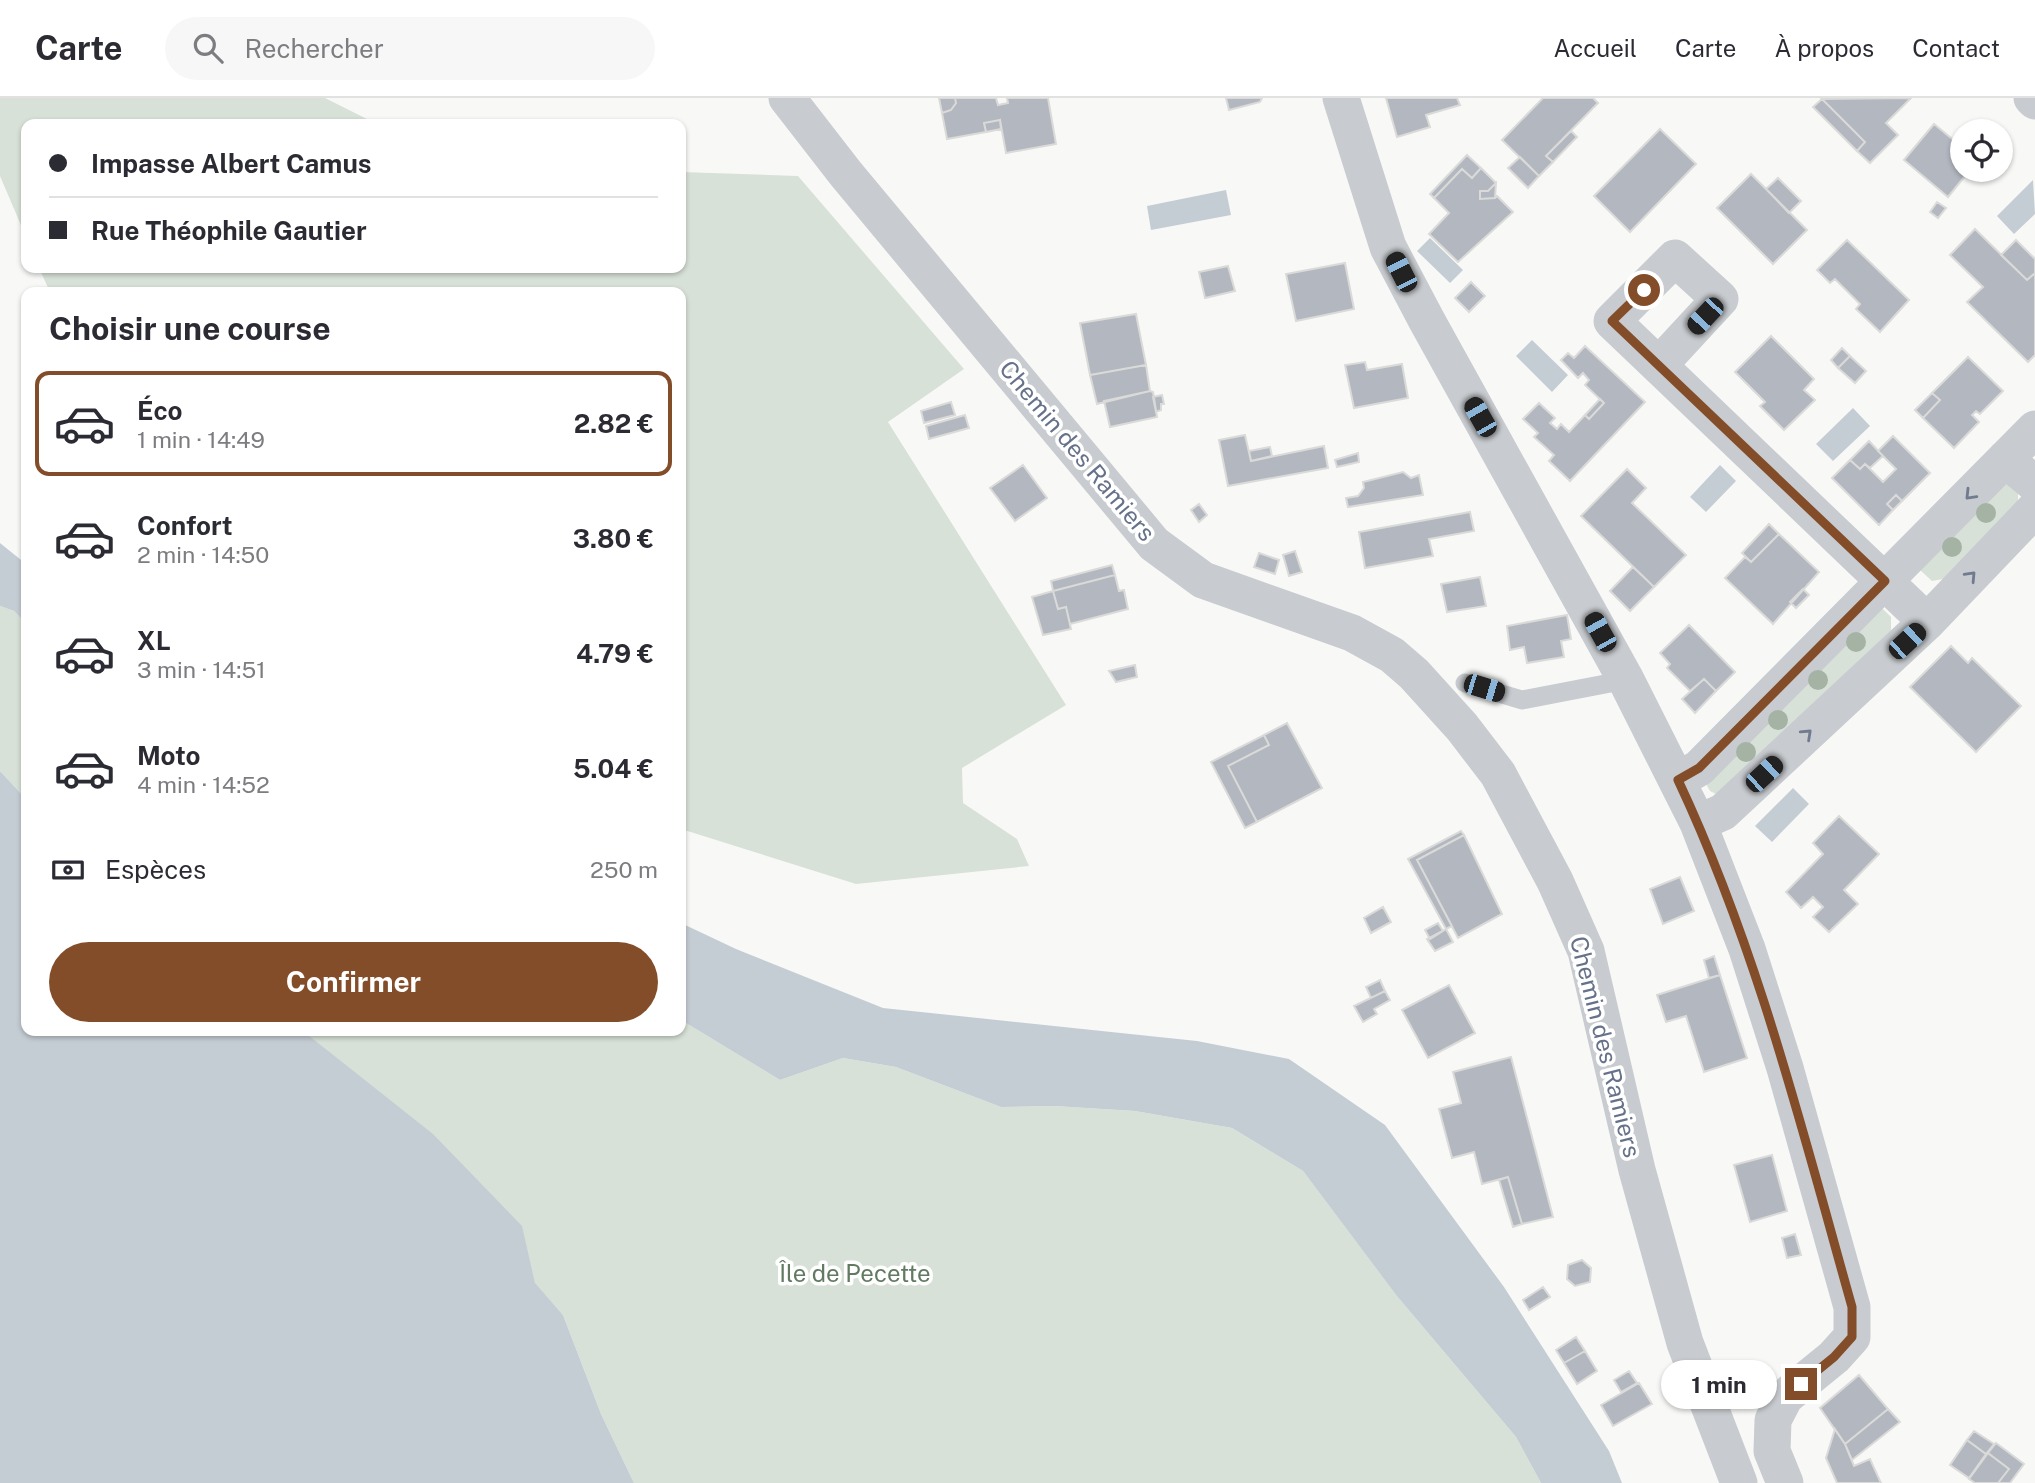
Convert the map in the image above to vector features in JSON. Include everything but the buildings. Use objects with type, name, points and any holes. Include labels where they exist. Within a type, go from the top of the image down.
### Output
[{"type":"street","name":"Chemin des Ramiers","points":[[787,98],[845,174],[1154,544],[1203,580],[1352,633],[1392,656],[1414,674],[1462,727],[1498,774],[1555,881],[1586,951],[1637,1170],[1685,1343],[1739,1483]]},
{"type":"street","points":[[1341,98],[1388,247],[1626,680],[1698,823],[1746,949],[1785,1068],[1852,1307],[1852,1337],[1834,1357],[1785,1397],[1773,1420],[1772,1451],[1785,1483]]},
{"type":"street","points":[[1659,365],[1927,622]]},
{"type":"street","points":[[1678,780],[1699,768],[2035,429]]},
{"type":"street","points":[[2005,458],[2035,484]]},
{"type":"street","points":[[1698,823],[1723,812],[1927,622],[2035,509]]},
{"type":"lane","points":[[1465,682],[1522,701],[1626,680]]},
{"type":"green space","points":[[0,98],[325,98],[367,119],[21,119],[21,225],[0,176]]},
{"type":"green space","points":[[686,172],[798,176],[964,369],[888,422],[1066,705],[962,768],[963,803],[1017,839],[1029,866],[856,884],[686,831],[686,287],[48,287],[41,273],[686,273]]},
{"type":"green space","points":[[2001,479],[2018,489],[2018,504],[1943,579],[1932,581],[1919,569]]},
{"type":"green space","points":[[0,606],[14,611],[21,618],[21,794],[0,771]]},
{"type":"green space","points":[[1881,607],[1891,617],[1891,631],[1716,794],[1710,791],[1706,784]]},
{"type":"green space","name":"Île de Pecette","points":[[686,1023],[780,1080],[843,1058],[896,1067],[1001,1107],[1054,1106],[1135,1111],[1232,1128],[1303,1171],[1396,1295],[1516,1437],[1541,1483],[634,1483],[601,1414],[563,1315],[535,1284],[521,1226],[360,1078],[309,1036],[686,1036]]},
{"type":"shaded area","points":[[2033,180],[2035,214],[2014,234],[1997,216]]},
{"type":"shaded area","points":[[1226,190],[1231,215],[1151,230],[1147,206]]},
{"type":"shaded area","points":[[1430,238],[1463,270],[1450,283],[1417,251]]},
{"type":"shaded area","points":[[1532,340],[1568,375],[1552,392],[1516,356]]},
{"type":"shaded area","points":[[1853,408],[1870,426],[1833,461],[1816,444]]},
{"type":"shaded area","points":[[1720,465],[1736,481],[1706,512],[1690,497]]},
{"type":"shaded area","points":[[0,543],[21,560],[21,618],[14,611],[0,606]]},
{"type":"shaded area","points":[[0,771],[21,794],[21,1036],[309,1036],[433,1134],[522,1226],[535,1283],[563,1315],[601,1414],[634,1483],[0,1483]]},
{"type":"shaded area","points":[[1793,788],[1809,804],[1772,842],[1755,826]]},
{"type":"shaded area","points":[[686,925],[736,949],[883,1008],[1197,1041],[1289,1059],[1385,1125],[1504,1287],[1609,1451],[1622,1483],[1541,1483],[1516,1437],[1396,1295],[1303,1171],[1232,1128],[1135,1111],[1054,1106],[1001,1107],[896,1067],[843,1058],[780,1080],[686,1023]]},
{"type":"route","points":[[1644,290],[1612,321],[1885,581],[1699,768],[1678,780],[1698,823],[1754,973],[1785,1068],[1852,1307],[1852,1337],[1834,1357],[1801,1384]]}]
